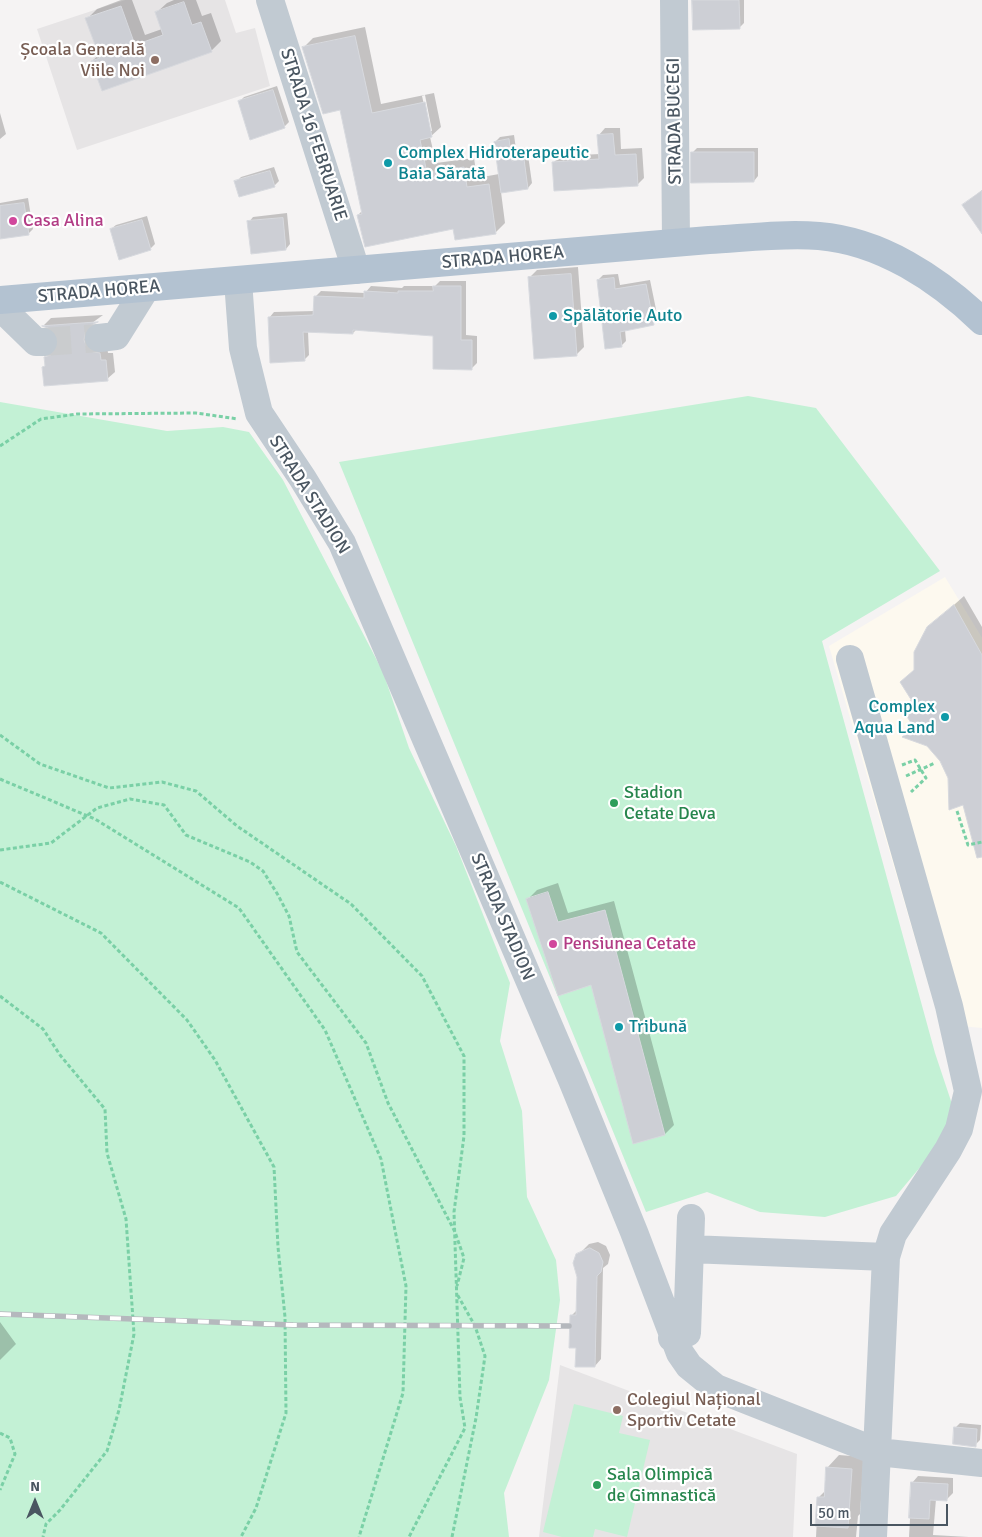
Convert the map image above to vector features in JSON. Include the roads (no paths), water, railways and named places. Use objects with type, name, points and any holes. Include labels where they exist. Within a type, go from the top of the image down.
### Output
[{"type":"main road","name":"STRADA HOREA","points":[[0,300],[676,242],[789,235],[820,236],[852,242],[887,255],[920,271],[949,291],[982,321]]},
{"type":"street","name":"STRADA 16 FEBRUARIE","points":[[270,0],[356,270]]},
{"type":"street","name":"STRADA BUCEGI","points":[[674,0],[676,242]]},
{"type":"street","name":"STRADA STADION","points":[[238,280],[243,348],[259,413],[303,479],[342,543],[572,1080],[634,1232],[672,1338],[680,1353],[690,1366],[716,1388],[878,1452],[982,1463]]},
{"type":"street","points":[[99,338],[116,336],[146,288]]},
{"type":"street","points":[[0,307],[36,342],[43,342]]},
{"type":"street","points":[[850,660],[950,1006],[968,1091],[959,1129],[948,1150],[888,1239],[873,1537]]},
{"type":"street","points":[[672,1338],[686,1333],[691,1218]]},
{"type":"street","points":[[690,1249],[888,1239]]},
{"type":"tunnel","points":[[43,342],[99,338]]},
{"type":"railway","points":[[0,1314],[293,1325],[569,1326]]},
{"type":"place","name":"Școala Generală Viile Noi","points":[[155,60]]},
{"type":"place","name":"Complex Hidroterapeutic Baia Sărată","points":[[388,163]]},
{"type":"place","name":"Casa Alina","points":[[13,221]]},
{"type":"place","name":"Spălătorie Auto","points":[[553,316]]},
{"type":"place","name":"Complex Aqua Land","points":[[945,717]]},
{"type":"place","name":"Stadion Cetate Deva","points":[[614,803]]},
{"type":"place","name":"Pensiunea Cetate","points":[[553,944]]},
{"type":"place","name":"Tribună","points":[[619,1027]]},
{"type":"place","name":"Colegiul Național Sportiv Cetate","points":[[617,1410]]},
{"type":"place","name":"Sala Olimpică de Gimnastică","points":[[597,1485]]}]
